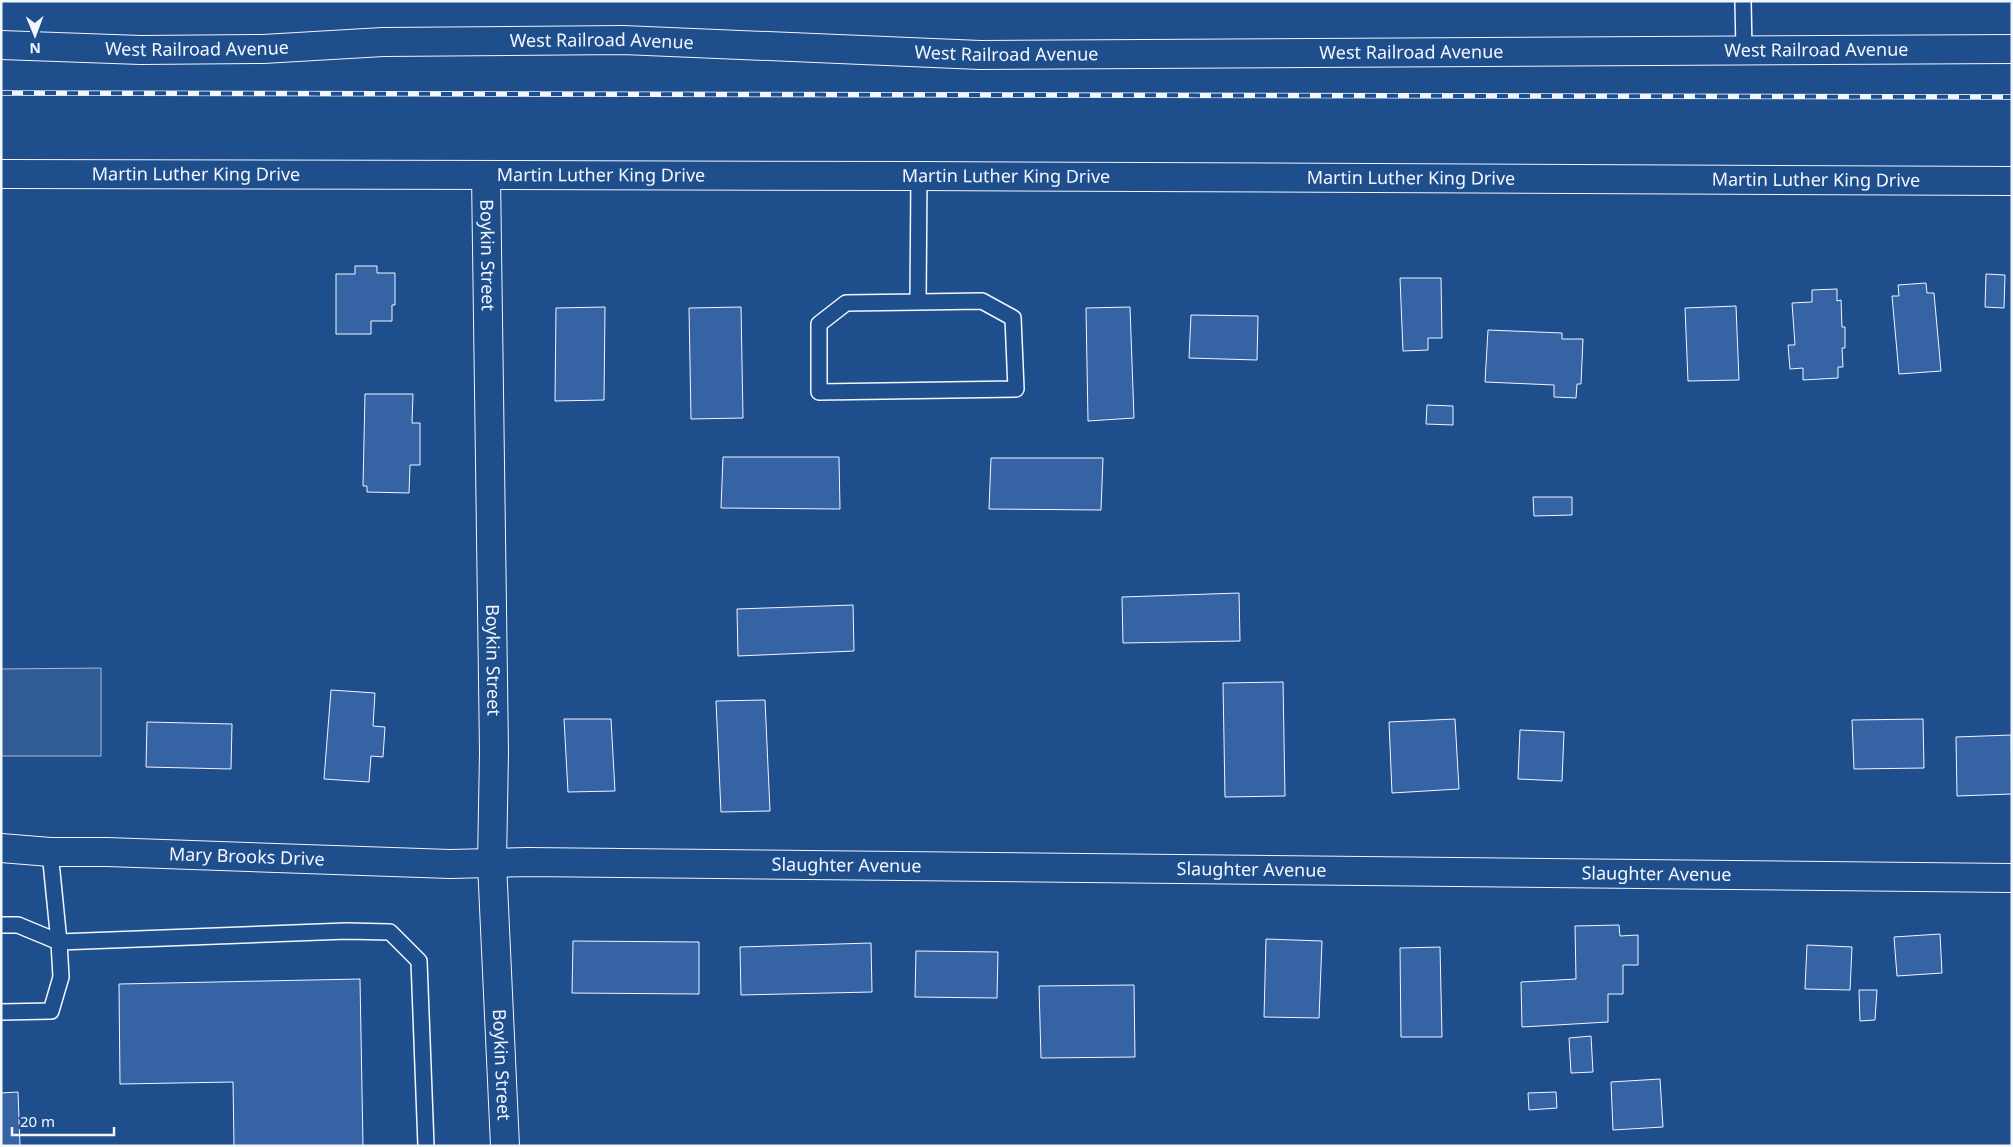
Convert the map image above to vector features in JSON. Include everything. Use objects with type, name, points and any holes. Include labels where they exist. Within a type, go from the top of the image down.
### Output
[{"type":"street","name":"West Railroad Avenue","points":[[1,45],[142,50],[263,49],[383,42],[623,40],[980,54],[2012,49]]},
{"type":"street","name":"Martin Luther King Drive","points":[[1,174],[2012,181]]},
{"type":"street","name":"Boykin Street","points":[[486,175],[494,752],[492,864],[505,1146]]},
{"type":"street","name":"Mary Brooks Drive","points":[[1,848],[50,852],[107,852],[492,864]]},
{"type":"street","name":"Slaughter Avenue","points":[[492,864],[528,862],[2012,878]]},
{"type":"lane","points":[[1743,1],[1744,51]]},
{"type":"lane","points":[[918,302],[919,176]]},
{"type":"lane","points":[[982,301],[1013,318],[1016,389],[819,392],[819,324],[846,303],[918,302],[982,301]]},
{"type":"lane","points":[[1,1012],[51,1011],[61,977],[50,852]]},
{"type":"lane","points":[[1,926],[18,925],[59,942],[346,931],[390,932],[420,961],[426,1146]]},
{"type":"shaded area","points":[[101,668],[101,756],[1,756],[1,669]]},
{"type":"building","points":[[355,266],[377,266],[377,273],[395,273],[395,305],[392,305],[392,321],[371,321],[371,334],[336,334],[336,274],[355,274]]},
{"type":"building","points":[[1986,274],[2005,275],[2004,308],[1985,307]]},
{"type":"building","points":[[1400,278],[1441,278],[1442,338],[1428,338],[1428,350],[1403,351]]},
{"type":"building","points":[[1926,283],[1927,293],[1934,293],[1941,371],[1899,374],[1892,296],[1899,296],[1898,285]]},
{"type":"building","points":[[1837,289],[1837,301],[1841,300],[1842,327],[1845,327],[1845,348],[1842,348],[1843,367],[1838,367],[1838,378],[1803,380],[1803,368],[1790,369],[1788,345],[1795,345],[1792,303],[1812,302],[1812,290]]},
{"type":"building","points":[[1736,306],[1739,380],[1688,381],[1685,308]]},
{"type":"building","points":[[605,307],[604,400],[555,401],[556,308]]},
{"type":"building","points":[[741,307],[743,418],[691,419],[689,308]]},
{"type":"building","points":[[1130,307],[1134,418],[1088,421],[1086,308]]},
{"type":"building","points":[[1191,315],[1258,316],[1257,360],[1189,358]]},
{"type":"building","points":[[1488,330],[1562,333],[1562,339],[1583,339],[1581,384],[1577,384],[1576,398],[1554,397],[1554,385],[1485,382]]},
{"type":"building","points":[[365,394],[413,394],[412,423],[420,423],[420,465],[410,465],[409,493],[367,492],[367,486],[363,486]]},
{"type":"building","points":[[1427,405],[1453,406],[1453,425],[1426,424]]},
{"type":"building","points":[[723,457],[839,457],[840,509],[721,508]]},
{"type":"building","points":[[991,458],[1103,458],[1101,510],[989,509]]},
{"type":"building","points":[[1533,497],[1572,497],[1572,515],[1534,516]]},
{"type":"building","points":[[1239,593],[1240,641],[1123,643],[1122,597]]},
{"type":"building","points":[[853,605],[854,651],[738,656],[737,609]]},
{"type":"building","points":[[1283,682],[1285,796],[1225,797],[1223,683]]},
{"type":"building","points":[[331,690],[375,693],[373,726],[385,727],[383,757],[371,756],[369,782],[324,779]]},
{"type":"building","points":[[765,700],[770,811],[721,812],[716,701]]},
{"type":"building","points":[[564,719],[611,719],[615,791],[568,792]]},
{"type":"building","points":[[1455,719],[1459,789],[1392,793],[1389,722]]},
{"type":"building","points":[[1923,719],[1924,768],[1854,769],[1852,720]]},
{"type":"building","points":[[147,722],[232,724],[231,769],[146,767]]},
{"type":"building","points":[[1520,730],[1564,732],[1562,781],[1518,779]]},
{"type":"building","points":[[2011,735],[2012,794],[1957,796],[1956,737]]},
{"type":"building","points":[[1619,925],[1620,936],[1638,935],[1638,965],[1623,965],[1623,994],[1608,994],[1608,1022],[1522,1027],[1521,982],[1576,979],[1575,926]]},
{"type":"building","points":[[1940,934],[1942,973],[1897,976],[1894,937]]},
{"type":"building","points":[[1266,939],[1322,941],[1319,1018],[1264,1017]]},
{"type":"building","points":[[573,941],[699,942],[699,994],[572,993]]},
{"type":"building","points":[[871,943],[872,992],[741,995],[740,947]]},
{"type":"building","points":[[1807,945],[1852,947],[1850,990],[1805,989]]},
{"type":"building","points":[[1440,947],[1442,1037],[1401,1037],[1400,948]]},
{"type":"building","points":[[916,951],[998,952],[997,998],[915,997]]},
{"type":"building","points":[[360,979],[363,1146],[234,1146],[233,1082],[120,1084],[119,984]]},
{"type":"building","points":[[1134,985],[1135,1057],[1041,1058],[1039,986]]},
{"type":"building","points":[[1859,990],[1877,990],[1875,1020],[1860,1021]]},
{"type":"building","points":[[1591,1036],[1593,1072],[1571,1073],[1569,1038]]},
{"type":"building","points":[[1660,1079],[1663,1127],[1613,1130],[1611,1082]]},
{"type":"building","points":[[18,1092],[20,1146],[1,1146],[1,1093]]},
{"type":"building","points":[[1556,1092],[1557,1108],[1529,1110],[1528,1093]]},
{"type":"railway","points":[[1,93],[2012,97]]}]
